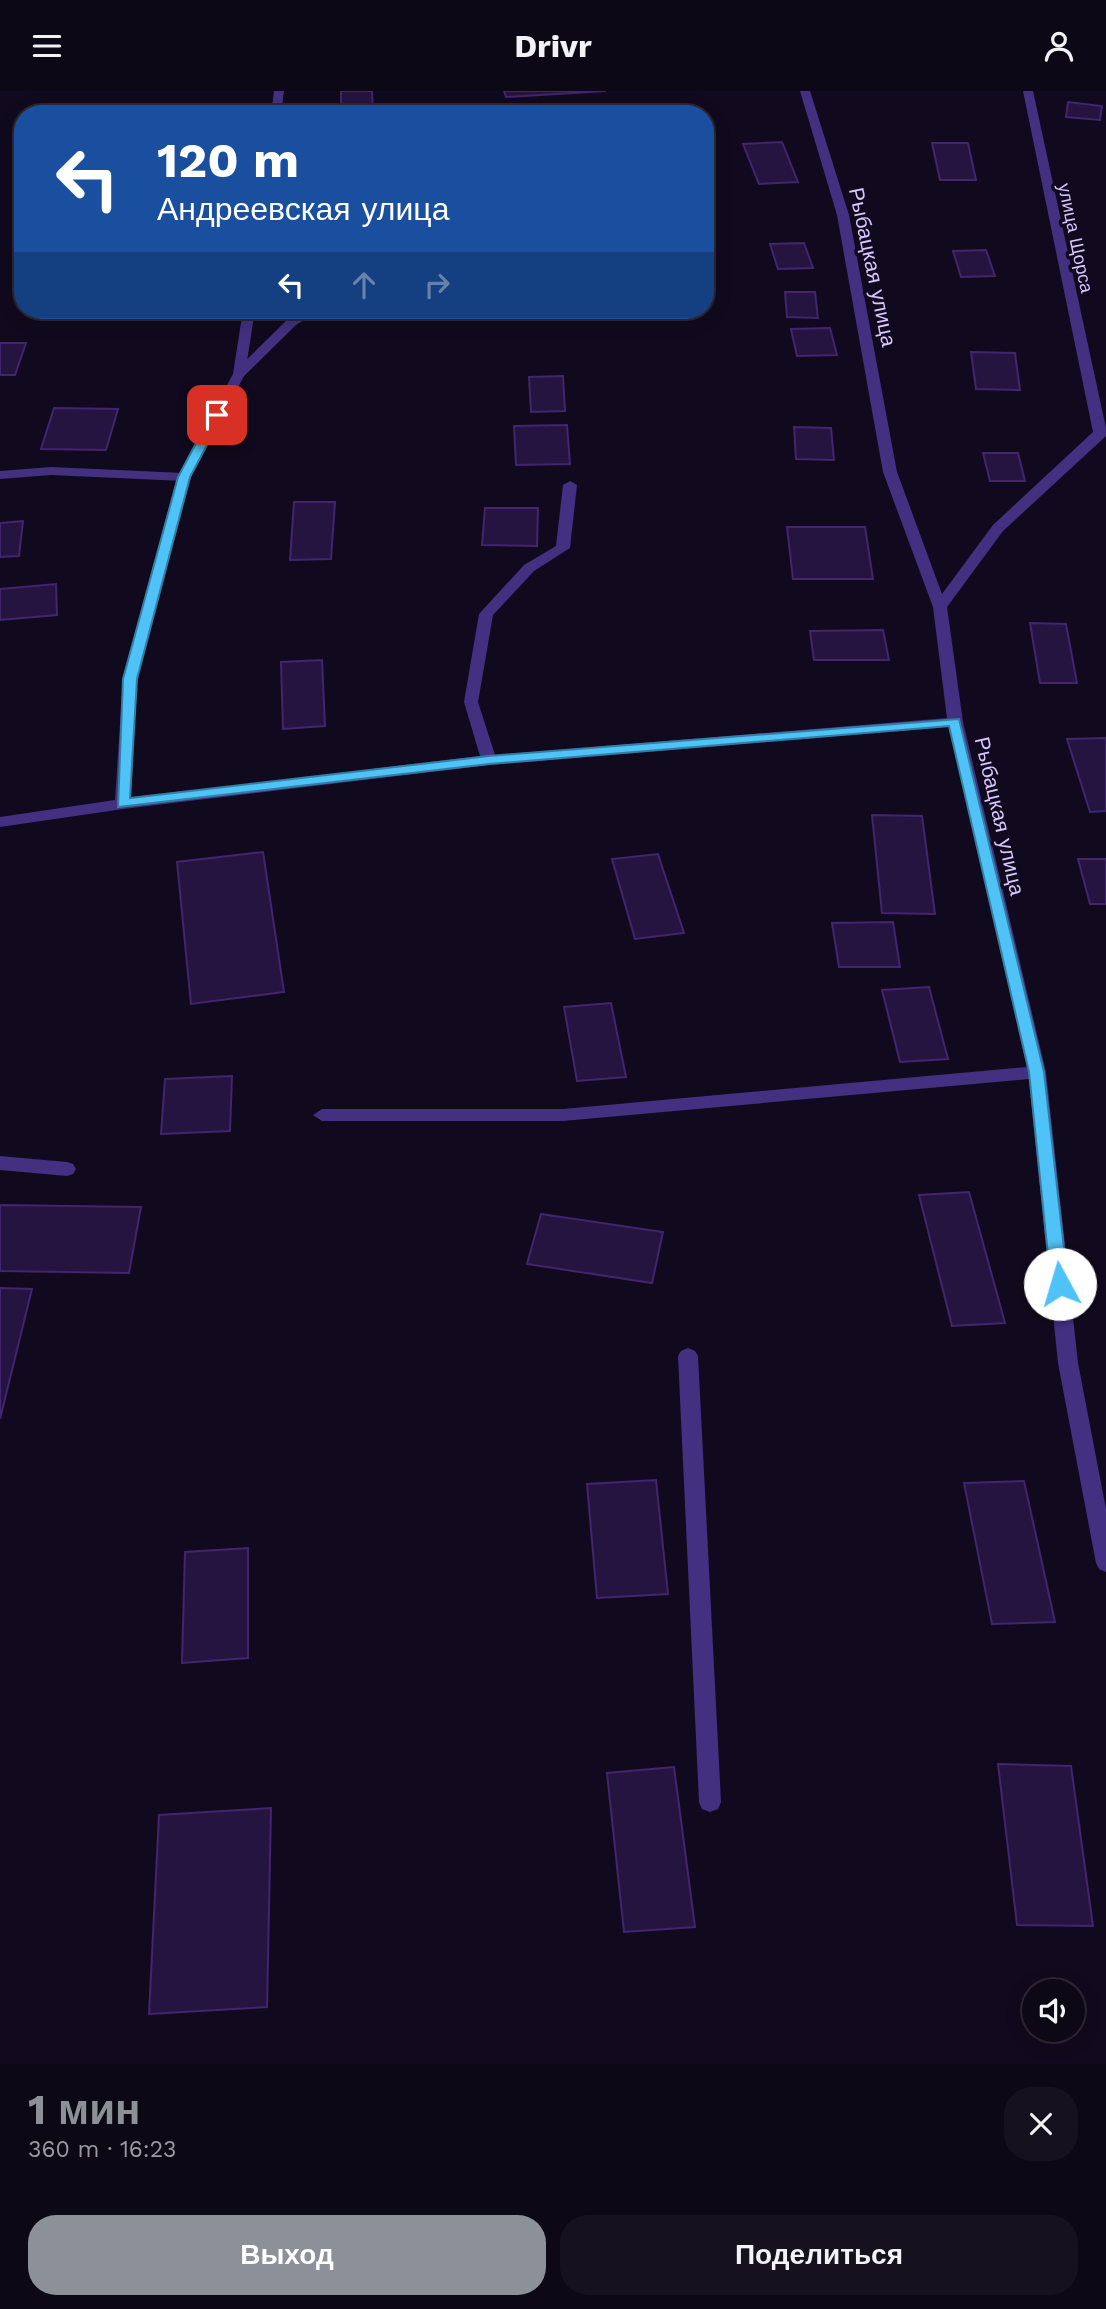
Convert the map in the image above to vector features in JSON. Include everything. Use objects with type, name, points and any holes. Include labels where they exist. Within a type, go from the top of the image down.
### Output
[{"type":"street","name":"Рыбацкая улица","points":[[805,91],[843,215],[890,472],[940,607],[954,722],[1037,1072],[1068,1363],[1106,1563]]},
{"type":"street","name":"улица Щорса","points":[[1028,91],[1103,433]]},
{"type":"street","points":[[239,374],[248,319]]},
{"type":"street","points":[[123,804],[130,679],[184,477],[239,374],[298,319]]},
{"type":"street","points":[[940,607],[998,528],[1103,433]]},
{"type":"street","points":[[0,475],[51,471],[184,477]]},
{"type":"street","points":[[489,760],[471,702],[486,614],[529,568],[563,548],[570,485]]},
{"type":"street","points":[[0,822],[123,804],[489,760],[954,722]]},
{"type":"street","points":[[322,1115],[563,1115],[1037,1072]]},
{"type":"street","points":[[0,1163],[67,1168]]},
{"type":"street","points":[[688,1356],[710,1802]]},
{"type":"building","points":[[341,91],[372,91],[373,105],[341,105]]},
{"type":"building","points":[[504,91],[606,91],[506,97]]},
{"type":"building","points":[[1068,102],[1102,106],[1100,120],[1066,117]]},
{"type":"building","points":[[782,142],[798,182],[759,184],[743,144]]},
{"type":"building","points":[[932,143],[968,143],[976,180],[940,180]]},
{"type":"building","points":[[804,243],[813,268],[778,269],[770,244]]},
{"type":"building","points":[[986,250],[995,276],[961,277],[953,251]]},
{"type":"building","points":[[785,292],[815,292],[818,318],[787,317]]},
{"type":"building","points":[[830,328],[837,355],[797,356],[791,329]]},
{"type":"building","points":[[0,343],[26,343],[15,375],[0,375]]},
{"type":"building","points":[[971,352],[1015,353],[1020,390],[976,389]]},
{"type":"building","points":[[563,376],[565,411],[531,412],[529,377]]},
{"type":"building","points":[[54,408],[118,409],[106,450],[41,449]]},
{"type":"building","points":[[567,425],[570,464],[516,465],[514,426]]},
{"type":"building","points":[[794,427],[831,428],[834,460],[796,459]]},
{"type":"building","points":[[983,453],[1018,453],[1025,481],[990,481]]},
{"type":"building","points":[[294,502],[335,502],[331,559],[290,560]]},
{"type":"building","points":[[485,508],[538,508],[537,546],[482,545]]},
{"type":"building","points":[[23,521],[19,556],[0,557],[0,523]]},
{"type":"building","points":[[787,527],[865,527],[873,579],[793,579]]},
{"type":"building","points":[[56,584],[57,615],[0,620],[0,589]]},
{"type":"building","points":[[1030,623],[1066,624],[1077,683],[1040,683]]},
{"type":"building","points":[[883,630],[889,660],[814,660],[810,631]]},
{"type":"building","points":[[322,660],[325,726],[283,729],[281,662]]},
{"type":"building","points":[[1106,738],[1106,811],[1090,812],[1067,739]]},
{"type":"building","points":[[872,815],[922,816],[935,914],[882,913]]},
{"type":"building","points":[[263,852],[284,992],[191,1004],[177,862]]},
{"type":"building","points":[[658,854],[684,933],[635,939],[612,859]]},
{"type":"building","points":[[1078,859],[1106,859],[1106,904],[1090,904]]},
{"type":"building","points":[[893,922],[900,967],[839,967],[832,923]]},
{"type":"building","points":[[929,987],[948,1059],[900,1062],[882,990]]},
{"type":"building","points":[[611,1003],[626,1077],[577,1081],[564,1007]]},
{"type":"building","points":[[232,1076],[230,1131],[161,1134],[165,1079]]},
{"type":"building","points":[[969,1192],[1005,1323],[952,1326],[919,1195]]},
{"type":"building","points":[[0,1205],[141,1207],[129,1273],[0,1271]]},
{"type":"building","points":[[541,1214],[663,1232],[652,1283],[527,1264]]},
{"type":"building","points":[[0,1288],[32,1289],[0,1419]]},
{"type":"building","points":[[656,1480],[668,1594],[597,1598],[587,1484]]},
{"type":"building","points":[[1024,1481],[1055,1622],[992,1624],[964,1483]]},
{"type":"building","points":[[248,1548],[248,1658],[182,1663],[185,1552]]},
{"type":"building","points":[[998,1764],[1071,1766],[1093,1926],[1017,1925]]},
{"type":"building","points":[[674,1767],[695,1927],[624,1932],[607,1773]]},
{"type":"building","points":[[271,1808],[267,2007],[149,2014],[159,1815]]},
{"type":"route","points":[[217,415],[184,477],[130,679],[123,804],[266,789],[489,760],[954,722],[1037,1072],[1060,1284]]}]
